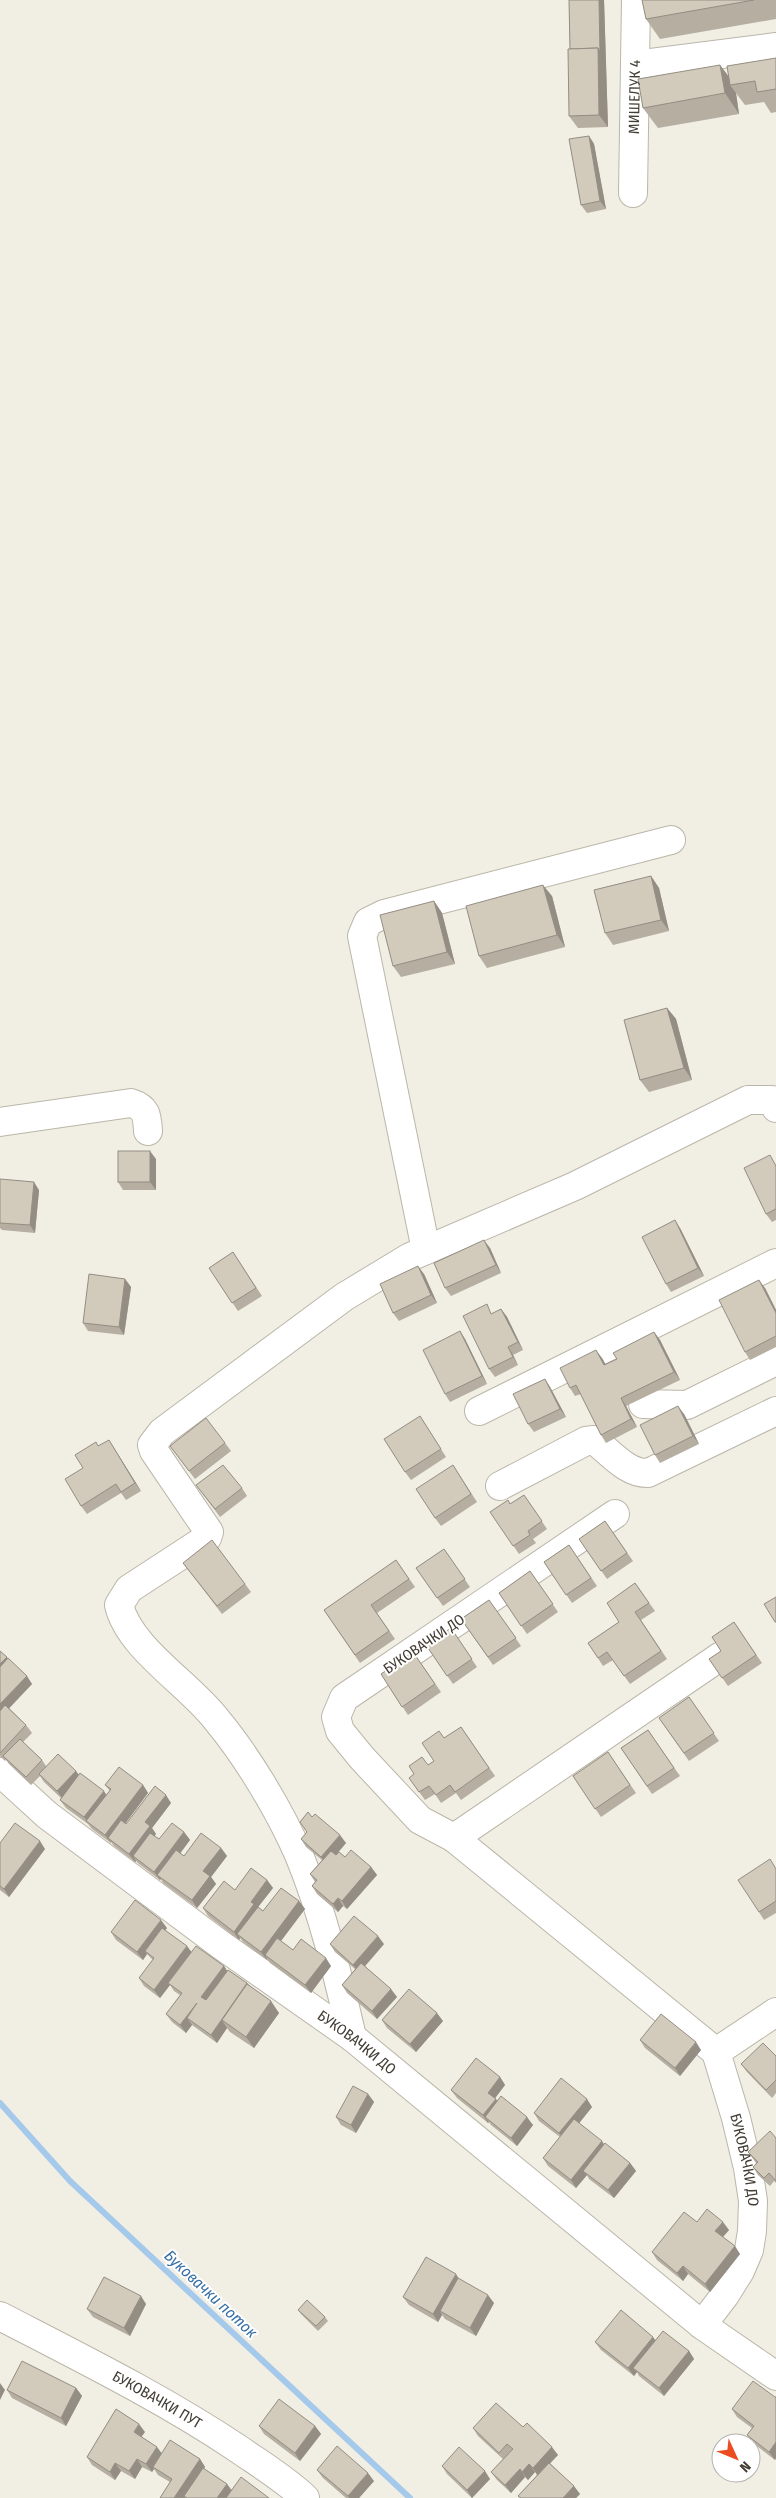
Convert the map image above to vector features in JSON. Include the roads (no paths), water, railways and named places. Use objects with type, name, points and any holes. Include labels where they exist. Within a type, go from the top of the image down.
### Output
[{"type":"street","name":"МИШЕЛУК 4","points":[[633,192],[636,0]]},
{"type":"street","points":[[635,65],[776,47]]},
{"type":"street","points":[[426,1250],[362,936],[368,922],[384,914],[671,840]]},
{"type":"street","points":[[352,2037],[338,1978],[299,1855],[279,1816],[258,1780],[216,1718],[155,1658],[129,1629],[119,1605],[129,1590],[202,1542],[207,1538],[209,1532],[154,1451],[152,1445],[155,1439],[211,1394],[344,1297],[410,1257],[575,1186],[748,1100],[772,1100],[776,1108]]},
{"type":"street","points":[[0,1122],[131,1103],[141,1106],[147,1113],[148,1132]]},
{"type":"street","points":[[479,1411],[773,1272]]},
{"type":"street","points":[[643,1404],[687,1405],[776,1361]]},
{"type":"street","points":[[500,1486],[586,1440],[594,1440],[624,1465],[638,1472],[648,1473],[776,1410]]},
{"type":"street","name":"БУКОВАЧКИ ДО","points":[[615,1514],[344,1698],[337,1709],[336,1717],[340,1731],[362,1758],[420,1820],[454,1838],[716,2052],[736,2118],[748,2168],[753,2201],[752,2231],[749,2250],[740,2270],[725,2296],[702,2325]]},
{"type":"street","points":[[454,1838],[721,1656]]},
{"type":"street","name":"БУКОВАЧКИ ДО","points":[[0,1772],[55,1821],[221,1945],[352,2037],[702,2325],[776,2376]]},
{"type":"street","points":[[716,2052],[776,2012]]},
{"type":"street","name":"БУКОВАЧКИ ПУТ","points":[[0,2316],[139,2388],[179,2411],[263,2466],[305,2498]]},
{"type":"waterway","name":"Буковачки поток","points":[[0,2103],[70,2181],[410,2498]]}]
